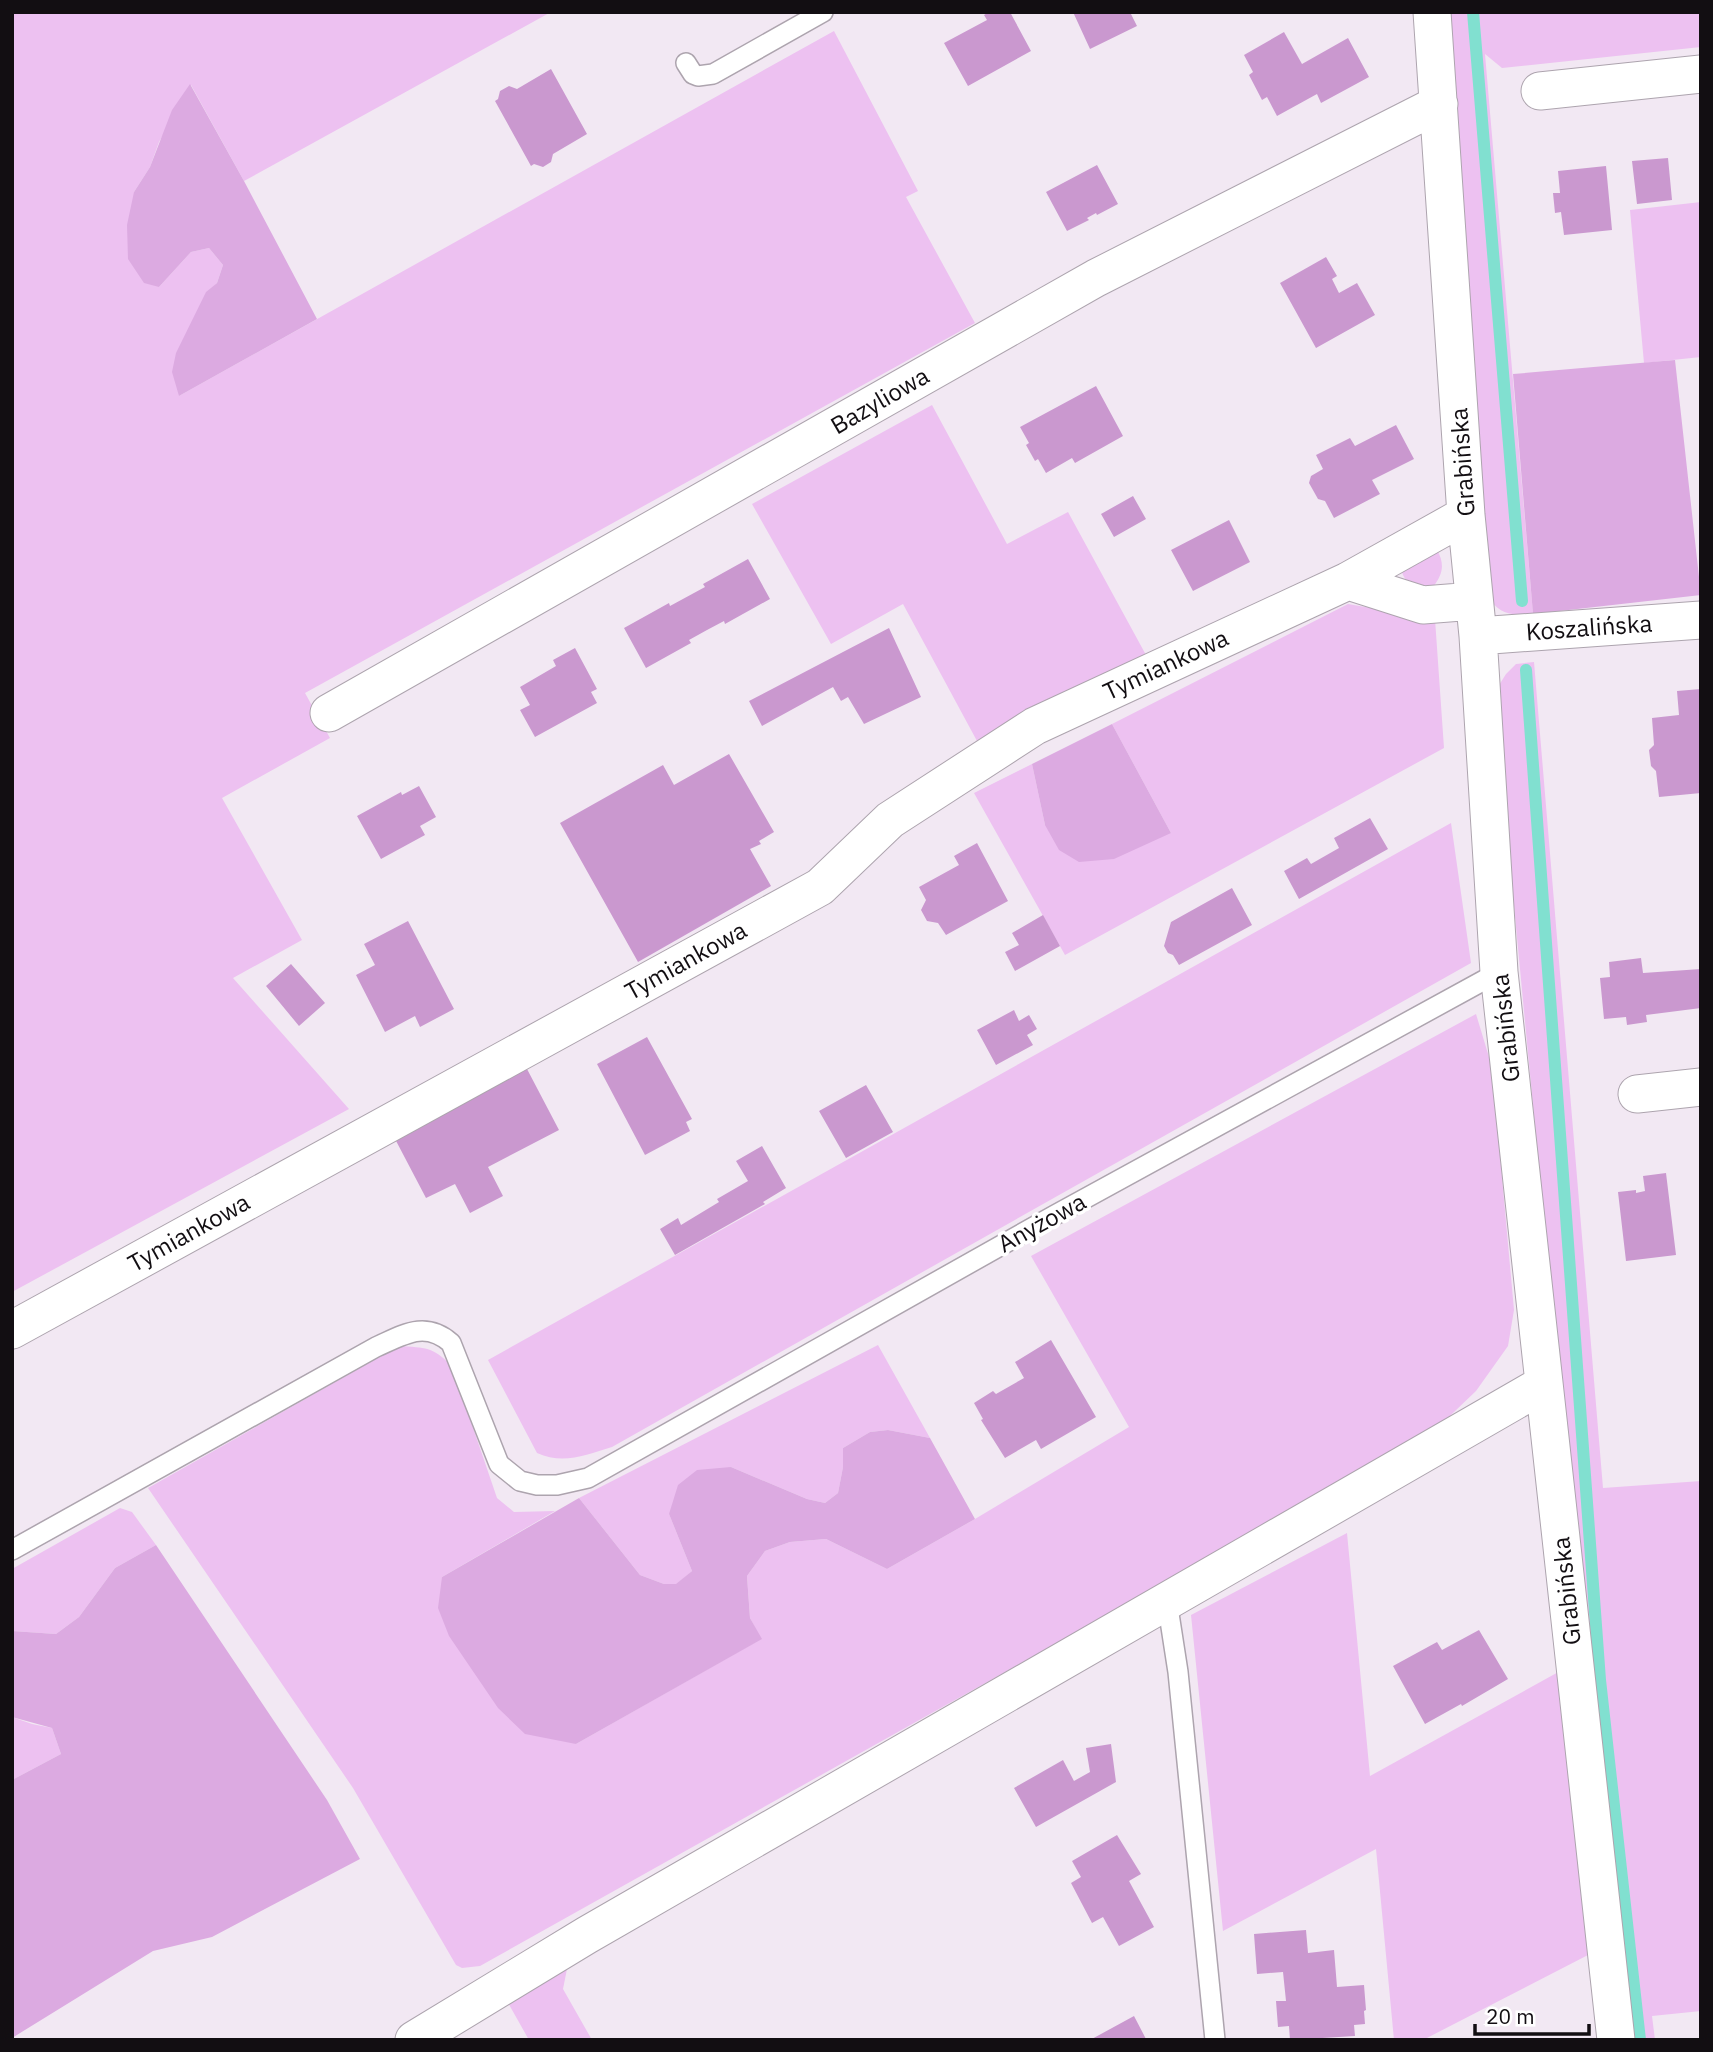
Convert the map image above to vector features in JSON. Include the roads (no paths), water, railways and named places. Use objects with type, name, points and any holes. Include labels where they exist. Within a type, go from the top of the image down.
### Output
[{"type":"street","name":"Grabińska","points":[[1432,12],[1499,972],[1616,2040]]},
{"type":"street","points":[[1540,91],[1701,74]]},
{"type":"street","name":"Bazyliowa","points":[[329,713],[1096,278],[1439,104]]},
{"type":"street","name":"Tymiankowa","points":[[12,1330],[820,887],[890,820],[1035,726],[1349,581],[1466,515]]},
{"type":"street","points":[[1349,581],[1423,606],[1476,619]]},
{"type":"street","name":"Koszalińska","points":[[1476,619],[1701,620]]},
{"type":"street","points":[[1637,1094],[1701,1087]]},
{"type":"street","points":[[414,2040],[587,1935],[1544,1384]]},
{"type":"lane","points":[[687,63],[693,74],[713,74],[823,12]]},
{"type":"lane","name":"Anyżowa","points":[[12,1549],[376,1347],[409,1332],[441,1334],[451,1343],[499,1464],[520,1481],[537,1485],[557,1485],[588,1478],[1055,1215],[1499,972]]},
{"type":"lane","points":[[1167,1601],[1178,1672],[1215,2040]]},
{"type":"waterway","points":[[1473,12],[1522,601]]},
{"type":"waterway","points":[[1526,670],[1600,1680],[1640,2040]]}]
